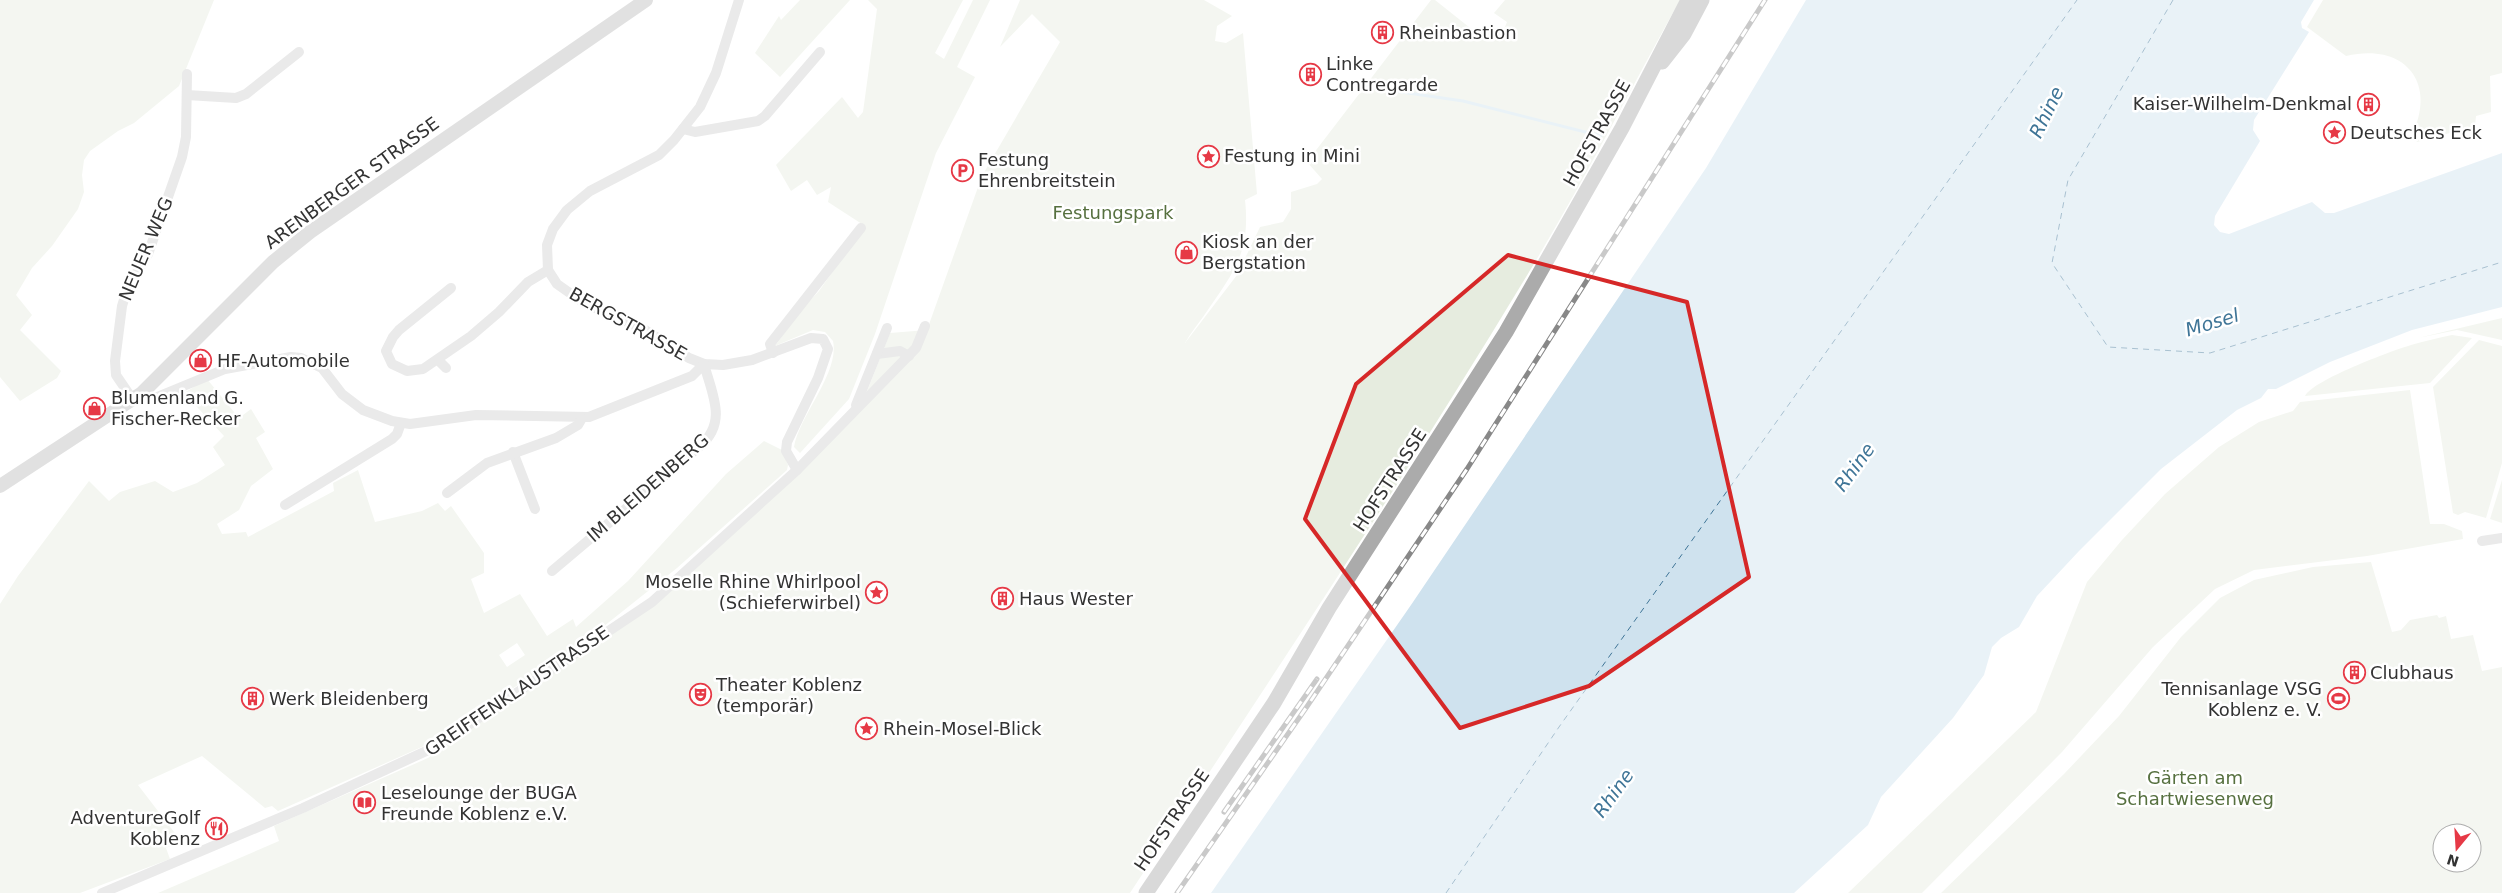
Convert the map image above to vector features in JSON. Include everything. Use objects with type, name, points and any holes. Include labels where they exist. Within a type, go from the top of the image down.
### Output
[{"type":"main road","name":"ARENBERGER STRASSE","points":[[0,486],[138,396],[290,247],[646,0]]},
{"type":"main road","name":"HOFSTRASSE","points":[[1146,893],[1274,703],[1329,608],[1482,370],[1564,231],[1649,77],[1660,51],[1688,0]]},
{"type":"main road","name":"HOFSTRASSE","points":[[1649,77],[1687,28],[1702,0]]},
{"type":"street","points":[[450,288],[393,337],[386,351],[392,364],[408,371],[423,369],[486,324],[532,278],[548,270],[547,245],[553,229],[567,210],[590,191],[658,155],[683,129],[700,107],[713,83],[739,0]]},
{"type":"street","points":[[187,95],[236,98],[246,94],[299,52]]},
{"type":"street","points":[[683,129],[695,132],[758,121],[820,52]]},
{"type":"street","name":"NEUER WEG","points":[[138,396],[117,379],[115,368],[122,306],[128,287],[148,254],[182,157],[186,137],[187,74]]},
{"type":"street","points":[[773,352],[770,344],[860,228]]},
{"type":"street","name":"BERGSTRASSE","points":[[548,270],[557,284],[578,299],[645,330],[688,358],[704,364],[733,364],[752,360],[818,337],[826,342],[828,349],[818,378],[787,442],[786,451],[798,470]]},
{"type":"street","name":"GREIFFENKLAUSTRASSE","points":[[102,893],[303,808],[437,746],[652,602],[798,470],[909,356],[919,344],[925,326]]},
{"type":"street","name":"GREIFFENKLAUSTRASSE","points":[[849,417],[860,396],[887,328]]},
{"type":"street","points":[[877,354],[900,351],[906,352],[909,356]]},
{"type":"street","points":[[138,396],[157,397],[230,367],[301,358],[322,368],[350,402],[379,417],[401,423],[476,415],[582,418],[596,415],[692,376],[704,364]]},
{"type":"street","points":[[438,360],[446,368]]},
{"type":"street","name":"IM BLEIDENBERG","points":[[552,571],[700,446],[712,433],[717,413],[704,364]]},
{"type":"street","points":[[446,493],[477,470],[513,452],[556,438],[578,425],[582,418]]},
{"type":"street","points":[[285,505],[392,439],[397,434],[401,423]]},
{"type":"street","points":[[513,452],[535,509]]},
{"type":"street","points":[[2482,541],[2502,538]]},
{"type":"highlighted area","points":[[1508,255],[1687,302],[1749,577],[1589,686],[1460,728],[1305,519],[1356,384]]},
{"type":"green space","points":[[0,0],[214,0],[179,86],[134,123],[118,131],[90,151],[84,160],[82,175],[84,192],[78,209],[52,246],[32,268],[16,295],[32,315],[20,330],[61,371],[57,378],[20,401],[0,377]]},
{"type":"green space","points":[[800,0],[850,0],[780,77],[755,53],[779,16],[781,20]]},
{"type":"green space","points":[[868,0],[963,0],[935,53],[944,59],[973,0],[990,0],[957,67],[975,77],[936,153],[875,334],[849,399],[800,453],[794,447],[797,435],[831,366],[834,353],[833,341],[825,332],[813,330],[775,346],[802,309],[819,291],[865,226],[828,202],[831,187],[817,195],[807,180],[791,191],[776,165],[842,97],[858,118],[863,112],[877,9]]},
{"type":"green space","name":"Festungspark","points":[[1020,0],[1204,0],[1232,16],[1217,26],[1215,41],[1226,43],[1243,33],[1257,194],[1245,200],[1245,235],[1242,250],[1231,276],[1185,343],[1237,275],[1260,227],[1283,222],[1291,209],[1291,192],[1317,184],[1322,179],[1307,162],[1431,0],[1435,0],[1479,35],[1485,25],[1503,32],[1507,22],[1494,13],[1505,0],[1680,0],[1568,205],[1481,351],[1332,584],[1130,893],[158,893],[279,841],[274,826],[428,758],[654,604],[858,414],[890,333],[927,330],[982,176],[1060,42],[1032,14],[1000,47]]},
{"type":"green space","points":[[2323,0],[2502,0],[2502,73],[2490,76],[2491,112],[2476,116],[2475,126],[2417,142],[2412,135],[2419,116],[2421,98],[2418,83],[2410,70],[2399,61],[2384,55],[2366,53],[2346,56],[2307,27]]},
{"type":"green space","points":[[2502,318],[2502,340],[2457,330],[2418,338]]},
{"type":"green space","points":[[2452,335],[2472,338],[2430,383],[2305,396],[2311,389],[2337,374],[2411,345]]},
{"type":"green space","points":[[2479,340],[2502,346],[2502,463],[2486,518],[2465,512],[2458,515],[2453,513],[2433,387]]},
{"type":"green space","points":[[207,379],[239,418],[251,409],[265,432],[256,438],[273,469],[251,486],[239,510],[217,524],[222,534],[246,532],[248,537],[334,491],[333,483],[358,470],[375,522],[422,511],[438,503],[445,511],[451,506],[484,553],[484,573],[471,579],[484,613],[520,594],[547,636],[573,619],[576,627],[628,581],[726,474],[764,441],[782,450],[788,465],[787,470],[677,568],[584,642],[424,746],[278,811],[272,806],[265,808],[202,756],[138,785],[181,841],[166,848],[170,859],[80,893],[0,893],[0,604],[18,576],[89,481],[109,501],[120,492],[155,481],[173,492],[197,483],[225,465],[213,447],[224,436],[184,393]],"holes":[[[517,643],[525,655],[507,667],[499,655]]]},
{"type":"green space","points":[[2410,390],[2430,524],[2444,524],[2462,531],[2463,539],[2367,556],[2254,570],[2215,589],[2153,647],[2062,752],[1922,893],[1848,893],[2036,712],[2087,582],[2122,540],[2165,494],[2219,447],[2259,422],[2293,411],[2300,402]]},
{"type":"green space","points":[[2502,480],[2502,523],[2490,519]]},
{"type":"green space","name":"Gärten am Schartwiesenweg","points":[[2371,562],[2392,632],[2401,630],[2410,620],[2437,615],[2439,618],[2446,616],[2451,639],[2473,635],[2482,671],[2502,667],[2502,893],[1941,893],[2064,774],[2119,716],[2181,637],[2220,598],[2254,580],[2313,567]]},
{"type":"water","points":[[1806,0],[2314,0],[2301,22],[2302,28],[2309,32],[2254,120],[2253,130],[2260,141],[2215,216],[2214,225],[2220,232],[2229,234],[2312,202],[2325,213],[2334,213],[2502,153],[2502,307],[2412,330],[2330,362],[2276,389],[2268,389],[2261,398],[2237,410],[2161,469],[2037,596],[2019,627],[2001,638],[1992,647],[1984,675],[1953,718],[1881,797],[1868,825],[1794,893],[1211,893],[1411,605],[1706,168]]},
{"type":"waterway","points":[[1367,87],[1463,101],[1601,136]]},
{"type":"ferry route","points":[[1446,893],[1559,727],[2077,0]]},
{"type":"ferry route","points":[[2173,0],[2068,180],[2052,263],[2108,347],[2210,353],[2502,262]]},
{"type":"railway","points":[[1177,893],[1306,708],[1467,469],[1765,0]]},
{"type":"railway","points":[[1224,812],[1317,679]]},
{"type":"place","name":"Rheinbastion","points":[[1383,33]]},
{"type":"place","name":"Linke Contregarde","points":[[1310,74]]},
{"type":"place","name":"Kaiser-Wilhelm-Denkmal","points":[[2368,104]]},
{"type":"place","name":"Deutsches Eck","points":[[2334,133]]},
{"type":"place","name":"Festung in Mini","points":[[1208,156]]},
{"type":"place","name":"Festung Ehrenbreitstein","points":[[962,170]]},
{"type":"place","name":"Kiosk an der Bergstation","points":[[1186,252]]},
{"type":"place","name":"HF-Automobile","points":[[201,361]]},
{"type":"place","name":"Blumenland G. Fischer-Recker","points":[[95,408]]},
{"type":"place","name":"Moselle Rhine Whirlpool (Schieferwirbel)","points":[[877,592]]},
{"type":"place","name":"Haus Wester","points":[[1003,599]]},
{"type":"place","name":"Clubhaus","points":[[2354,673]]},
{"type":"place","name":"Theater Koblenz (temporär)","points":[[700,695]]},
{"type":"place","name":"Werk Bleidenberg","points":[[253,699]]},
{"type":"place","name":"Tennisanlage VSG Koblenz e. V.","points":[[2338,699]]},
{"type":"place","name":"Rhein-Mosel-Blick","points":[[867,729]]},
{"type":"place","name":"Leselounge der BUGA Freunde Koblenz e.V.","points":[[365,803]]},
{"type":"place","name":"AdventureGolf Koblenz","points":[[216,828]]},
{"type":"water label","name":"Rhine","points":[[2046,112]]},
{"type":"water label","name":"Mosel","points":[[2212,322]]},
{"type":"water label","name":"Rhine","points":[[1854,467]]},
{"type":"water label","name":"Rhine","points":[[1613,793]]}]
